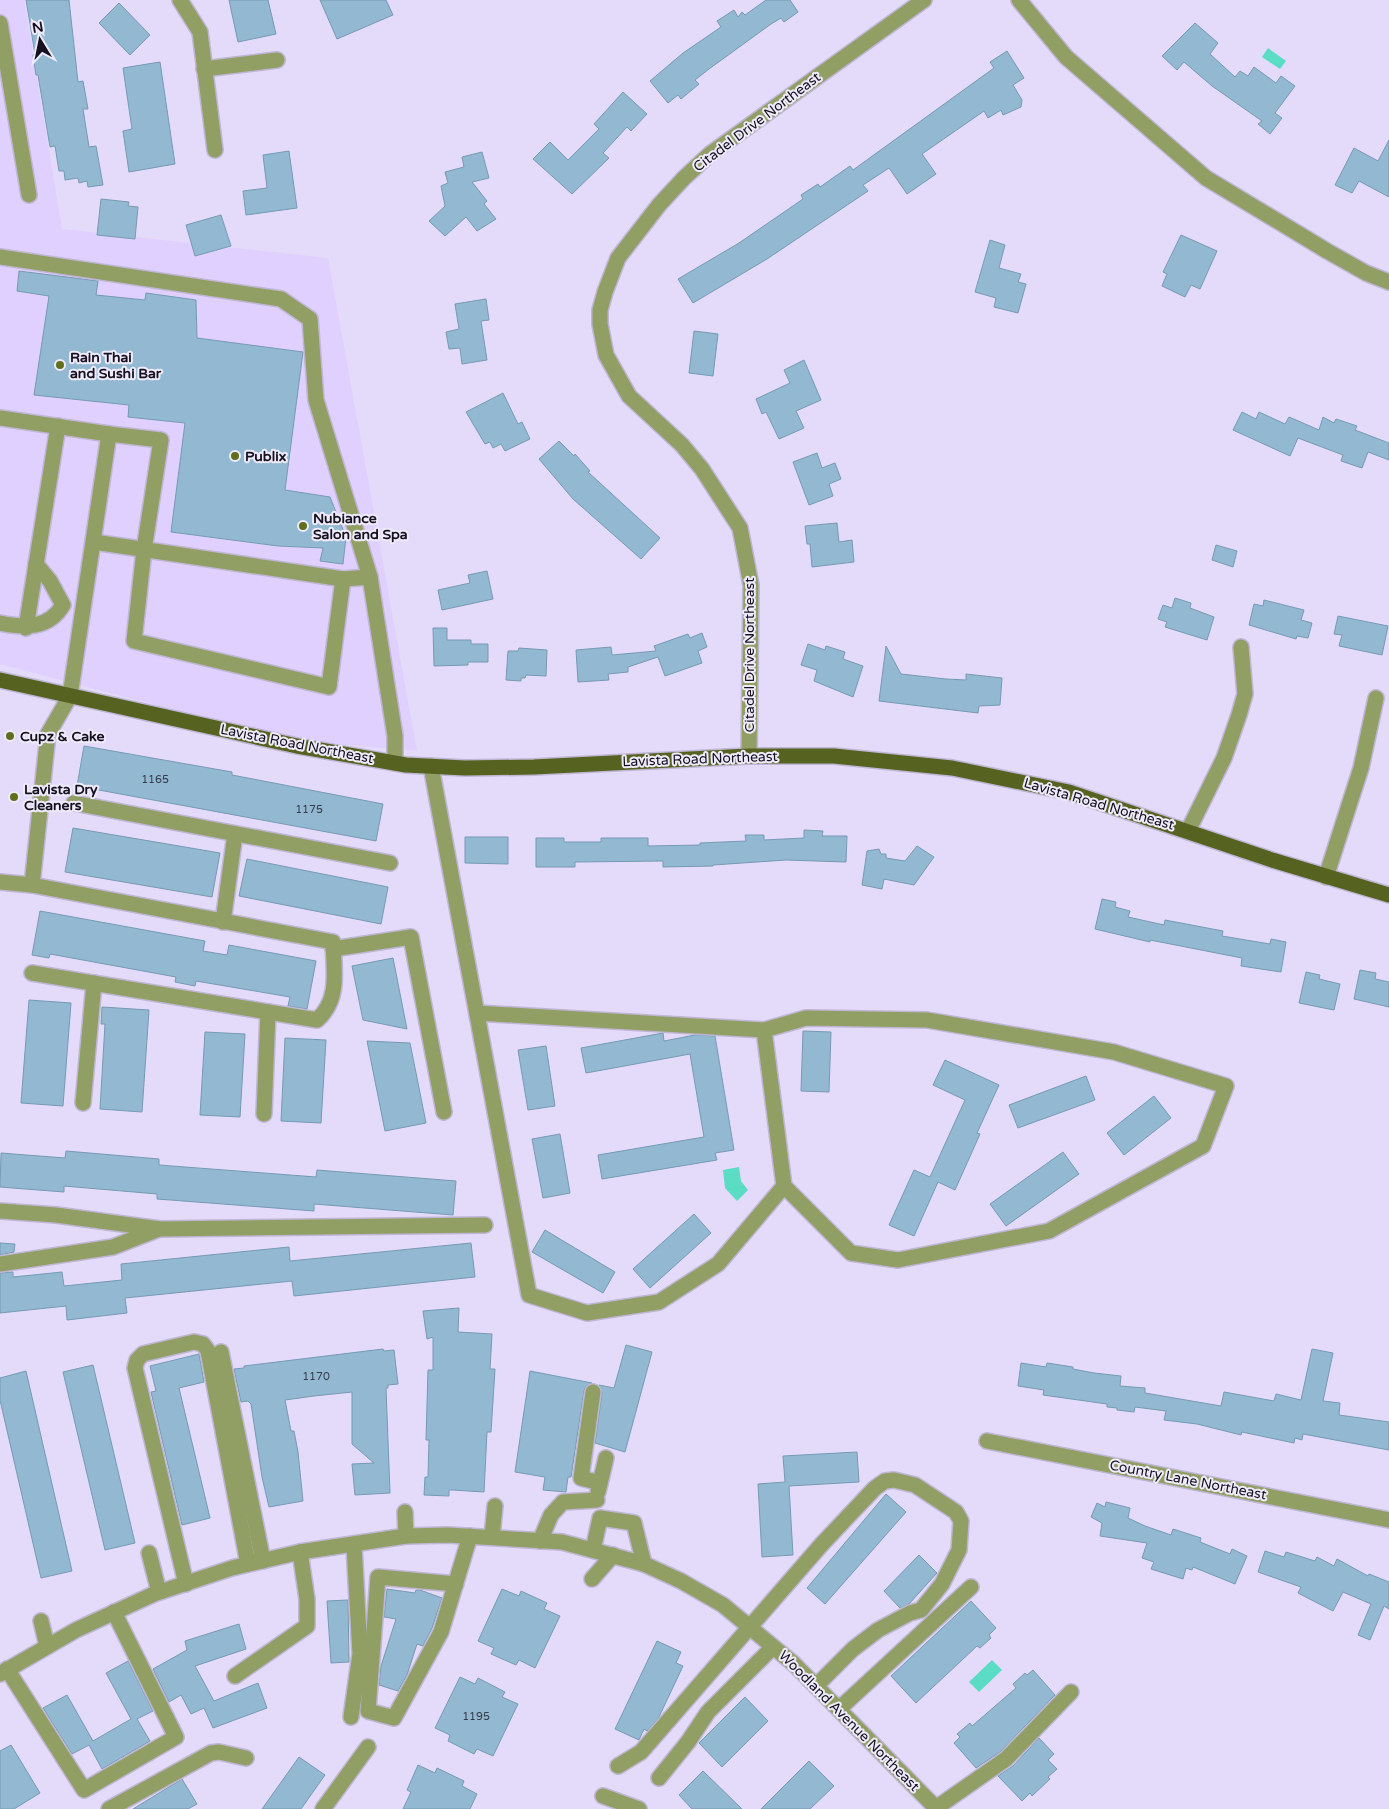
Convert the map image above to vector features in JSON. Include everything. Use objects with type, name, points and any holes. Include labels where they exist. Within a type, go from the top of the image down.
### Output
[{"type":"main road","name":"Lavista Road Northeast","points":[[0,680],[296,746],[395,763],[431,766],[534,767],[749,756],[834,756],[952,768],[1069,792],[1326,877],[1389,895]]},
{"type":"street","points":[[180,0],[200,32],[215,150]]},
{"type":"street","name":"Citadel Drive Northeast","points":[[749,756],[751,586],[740,528],[702,469],[682,445],[629,396],[606,355],[602,341],[600,310],[618,258],[659,205],[684,178],[710,154],[924,0]]},
{"type":"street","points":[[1018,0],[1066,57],[1206,178],[1327,251],[1389,282]]},
{"type":"street","points":[[0,24],[28,195]]},
{"type":"street","points":[[204,68],[277,60]]},
{"type":"street","points":[[0,257],[281,299],[310,319],[316,400],[370,578],[395,736],[395,763]]},
{"type":"street","points":[[0,418],[161,440],[144,550],[134,641],[329,687],[343,579]]},
{"type":"street","points":[[26,628],[58,426]]},
{"type":"street","points":[[32,885],[48,734],[70,696],[109,434]]},
{"type":"street","points":[[94,542],[343,579],[370,578]]},
{"type":"street","points":[[0,623],[26,628],[57,616],[64,605],[50,581],[36,564]]},
{"type":"street","points":[[1188,831],[1224,758],[1239,715],[1245,694],[1241,647]]},
{"type":"street","points":[[1326,877],[1361,768],[1376,698]]},
{"type":"street","points":[[431,766],[530,1294],[587,1314],[659,1302],[718,1264],[784,1186]]},
{"type":"street","points":[[74,803],[390,862]]},
{"type":"street","points":[[223,922],[235,834]]},
{"type":"street","points":[[0,882],[32,885],[333,942],[334,995],[327,1011],[317,1020],[32,973]]},
{"type":"street","points":[[333,949],[410,937],[444,1112]]},
{"type":"street","points":[[82,1103],[94,983]]},
{"type":"street","points":[[264,1114],[268,1012]]},
{"type":"street","points":[[477,1013],[764,1030],[806,1018],[926,1020],[1114,1052],[1226,1086],[1203,1146],[1049,1231],[898,1260],[851,1253],[784,1186],[764,1030]]},
{"type":"street","points":[[0,1210],[56,1215],[160,1229],[485,1225]]},
{"type":"street","points":[[0,1264],[113,1247],[160,1229]]},
{"type":"street","points":[[186,1584],[135,1368],[137,1360],[143,1354],[194,1342],[203,1344],[208,1351],[256,1563]]},
{"type":"street","points":[[221,1352],[256,1563]]},
{"type":"street","points":[[593,1392],[581,1478],[600,1483]]},
{"type":"street","name":"Country Lane Northeast","points":[[987,1441],[1389,1520]]},
{"type":"street","points":[[593,1550],[600,1518],[597,1500],[606,1458]]},
{"type":"street","points":[[618,1766],[641,1752],[822,1544],[876,1488],[885,1481],[894,1480],[914,1485],[956,1512],[961,1521],[959,1550],[934,1595],[921,1610],[910,1613],[878,1630],[853,1649],[816,1686]]},
{"type":"street","points":[[540,1541],[551,1515],[563,1502],[597,1500]]},
{"type":"street","points":[[492,1537],[495,1506]]},
{"type":"street","points":[[405,1512],[406,1536]]},
{"type":"street","points":[[600,1518],[634,1523],[644,1564]]},
{"type":"street","name":"Woodland Avenue Northeast","points":[[4,1672],[76,1630],[159,1592],[300,1552],[406,1536],[470,1536],[562,1542],[644,1564],[681,1581],[723,1605],[816,1686],[936,1808]]},
{"type":"street","points":[[456,1584],[378,1577],[368,1711],[394,1718],[441,1632],[456,1584],[470,1536]]},
{"type":"street","points":[[351,1717],[360,1654],[354,1545]]},
{"type":"street","points":[[235,1676],[307,1626],[307,1599],[300,1552]]},
{"type":"street","points":[[149,1553],[159,1592]]},
{"type":"street","points":[[592,1579],[613,1555]]},
{"type":"street","points":[[839,1709],[971,1587]]},
{"type":"street","points":[[4,1672],[84,1790],[176,1737],[114,1612]]},
{"type":"street","points":[[41,1621],[46,1646]]},
{"type":"street","points":[[659,1778],[688,1742],[708,1712],[773,1647]]},
{"type":"street","points":[[936,1808],[1006,1759],[1071,1692]]},
{"type":"street","points":[[323,1809],[368,1747]]},
{"type":"street","points":[[109,1809],[211,1752],[226,1753],[246,1758]]},
{"type":"street","points":[[603,1796],[639,1809]]},
{"type":"shaded area","points":[[0,0],[24,0],[62,229],[328,258],[417,751],[288,740],[0,664]]},
{"type":"shaded area","points":[[1268,48],[1286,61],[1280,69],[1262,57]]},
{"type":"shaded area","points":[[739,1167],[741,1181],[748,1190],[737,1201],[725,1188],[723,1170]]},
{"type":"shaded area","points":[[992,1660],[1002,1670],[979,1692],[969,1682]]},
{"type":"building","points":[[26,0],[69,0],[78,82],[83,81],[88,109],[83,109],[89,147],[96,146],[103,185],[88,187],[87,181],[79,183],[78,178],[65,180],[64,171],[59,171],[55,146],[50,147],[38,75],[36,75],[33,55],[35,54]]},
{"type":"building","points":[[229,0],[268,0],[276,34],[238,42]]},
{"type":"building","points":[[320,0],[386,0],[393,15],[337,39]]},
{"type":"building","points":[[766,0],[790,0],[798,12],[784,22],[781,18],[771,24],[695,80],[699,84],[681,99],[678,95],[668,103],[650,81],[683,53],[721,27],[717,21],[734,10],[738,17],[742,12],[745,15]]},
{"type":"building","points":[[119,3],[150,35],[130,55],[99,23]]},
{"type":"building","points":[[1195,23],[1218,43],[1210,54],[1235,77],[1240,71],[1248,76],[1254,67],[1276,83],[1281,76],[1295,86],[1275,113],[1282,118],[1270,134],[1258,124],[1262,121],[1212,86],[1184,62],[1177,70],[1162,56]]},
{"type":"building","points":[[1007,51],[1024,78],[1013,85],[1022,100],[1021,107],[1003,115],[1001,110],[988,118],[984,111],[922,154],[936,174],[907,194],[889,168],[863,185],[868,191],[767,259],[693,303],[678,279],[739,243],[803,199],[801,195],[818,184],[820,187],[850,166],[853,170],[994,68],[990,62]]},
{"type":"building","points":[[160,62],[175,164],[129,172],[123,131],[132,129],[123,68]]},
{"type":"building","points":[[623,92],[647,114],[631,131],[627,127],[603,153],[609,158],[572,194],[533,159],[550,142],[568,160],[599,129],[594,124]]},
{"type":"building","points":[[1389,140],[1389,197],[1359,181],[1352,193],[1335,185],[1354,148],[1378,161]]},
{"type":"building","points":[[289,151],[297,208],[246,215],[243,191],[267,188],[263,155]]},
{"type":"building","points":[[482,152],[489,178],[472,182],[487,201],[484,204],[496,219],[477,231],[466,217],[445,236],[429,221],[445,206],[441,186],[448,183],[445,172],[464,167],[462,157]]},
{"type":"building","points":[[101,199],[129,202],[128,206],[138,207],[135,239],[97,235]]},
{"type":"building","points":[[221,215],[231,246],[195,256],[186,225]]},
{"type":"building","points":[[1181,235],[1217,251],[1200,289],[1191,285],[1185,297],[1162,286],[1167,274],[1163,272]]},
{"type":"building","points":[[990,240],[1005,245],[999,268],[1021,274],[1018,282],[1026,284],[1018,313],[994,307],[996,298],[975,292]]},
{"type":"building","points":[[19,271],[98,281],[96,295],[145,300],[146,293],[196,300],[197,338],[303,352],[285,490],[330,497],[346,537],[343,564],[320,561],[323,548],[278,546],[171,532],[185,423],[128,417],[129,405],[34,395],[49,296],[17,291]]},
{"type":"building","points":[[486,299],[489,320],[481,321],[487,360],[462,364],[460,348],[449,349],[446,332],[459,329],[455,304]]},
{"type":"building","points":[[694,331],[718,334],[713,376],[689,373]]},
{"type":"building","points":[[804,360],[821,400],[796,411],[804,428],[779,439],[766,412],[762,414],[756,399],[790,383],[784,370]]},
{"type":"building","points":[[503,393],[518,424],[522,422],[530,439],[505,451],[501,444],[493,448],[490,442],[485,444],[466,412]]},
{"type":"building","points":[[1242,412],[1256,419],[1259,412],[1285,424],[1289,417],[1319,430],[1323,417],[1334,423],[1336,419],[1357,426],[1355,430],[1389,443],[1389,460],[1368,452],[1362,468],[1341,461],[1343,455],[1298,438],[1290,456],[1233,430]]},
{"type":"building","points":[[559,441],[574,456],[575,454],[590,471],[588,472],[660,538],[641,559],[573,499],[539,459]]},
{"type":"building","points":[[817,453],[822,468],[835,463],[841,479],[829,484],[833,496],[809,505],[793,462]]},
{"type":"building","points":[[837,523],[839,542],[852,540],[854,562],[812,567],[810,544],[807,544],[805,526]]},
{"type":"building","points":[[1216,545],[1237,551],[1233,567],[1212,560]]},
{"type":"building","points":[[487,571],[493,599],[442,610],[438,590],[470,583],[468,575]]},
{"type":"building","points":[[1175,598],[1191,603],[1190,608],[1214,617],[1207,640],[1165,627],[1167,622],[1158,619],[1163,605],[1172,608]]},
{"type":"building","points":[[1264,600],[1304,610],[1301,620],[1312,623],[1308,638],[1297,636],[1296,639],[1249,625],[1254,604],[1263,606]]},
{"type":"building","points":[[1338,616],[1388,626],[1382,655],[1339,646],[1342,635],[1334,634]]},
{"type":"building","points":[[433,628],[447,628],[447,640],[471,640],[471,644],[488,644],[488,662],[468,662],[468,665],[434,666]]},
{"type":"building","points":[[702,633],[707,647],[698,651],[702,663],[665,676],[658,657],[628,667],[628,672],[608,674],[609,680],[578,682],[576,650],[611,647],[612,655],[656,651],[654,646],[688,634],[690,638]]},
{"type":"building","points":[[808,644],[825,650],[826,646],[845,652],[843,659],[863,666],[853,697],[814,681],[817,670],[801,665]]},
{"type":"building","points":[[886,646],[901,674],[966,680],[966,674],[1002,678],[1000,705],[979,706],[978,713],[879,701]]},
{"type":"building","points":[[519,648],[547,650],[546,676],[526,675],[525,678],[521,678],[521,681],[506,680],[508,651],[518,651]]},
{"type":"building","points":[[84,746],[232,772],[232,775],[383,804],[376,841],[77,786]]},
{"type":"building","points":[[73,828],[220,853],[212,897],[65,872]]},
{"type":"building","points":[[804,830],[823,831],[822,836],[847,836],[846,862],[786,860],[713,866],[663,867],[663,861],[575,862],[575,867],[536,867],[536,838],[564,838],[564,842],[601,842],[601,838],[648,838],[648,846],[700,845],[700,843],[746,841],[745,835],[764,835],[764,840],[804,838]]},
{"type":"building","points":[[465,837],[508,837],[508,864],[465,863]]},
{"type":"building","points":[[917,846],[934,857],[914,885],[884,879],[882,889],[862,885],[867,851],[879,849],[881,854],[886,854],[886,858],[905,861]]},
{"type":"building","points":[[247,859],[388,887],[381,924],[239,896]]},
{"type":"building","points":[[1102,899],[1116,902],[1115,907],[1130,911],[1128,917],[1164,925],[1165,920],[1223,931],[1222,936],[1270,944],[1271,939],[1286,942],[1281,972],[1241,966],[1242,958],[1150,940],[1150,942],[1095,929]]},
{"type":"building","points":[[40,911],[205,941],[203,951],[227,955],[229,945],[316,961],[307,1009],[288,1006],[290,997],[196,981],[195,986],[175,982],[176,977],[50,954],[49,958],[32,955]]},
{"type":"building","points":[[393,958],[407,1029],[363,1020],[352,966]]},
{"type":"building","points":[[1360,970],[1376,973],[1375,979],[1389,982],[1389,1007],[1354,999]]},
{"type":"building","points":[[1306,972],[1320,975],[1319,979],[1340,984],[1334,1010],[1299,1003]]},
{"type":"building","points":[[29,1000],[71,1003],[63,1106],[21,1103]]},
{"type":"building","points":[[102,1007],[149,1010],[142,1112],[100,1109],[105,1024],[101,1024]]},
{"type":"building","points":[[803,1031],[831,1032],[829,1092],[801,1091]]},
{"type":"building","points":[[205,1032],[245,1034],[240,1117],[200,1115]]},
{"type":"building","points":[[663,1033],[664,1041],[695,1035],[715,1036],[734,1150],[715,1153],[717,1160],[602,1179],[598,1155],[704,1137],[690,1054],[586,1073],[581,1048]]},
{"type":"building","points":[[285,1038],[326,1040],[321,1123],[281,1121]]},
{"type":"building","points":[[367,1041],[410,1043],[426,1123],[385,1131]]},
{"type":"building","points":[[546,1046],[555,1106],[528,1110],[518,1050]]},
{"type":"building","points":[[945,1060],[999,1085],[977,1133],[980,1134],[955,1190],[938,1182],[914,1236],[889,1225],[914,1170],[930,1177],[965,1100],[933,1085]]},
{"type":"building","points":[[1086,1076],[1095,1100],[1018,1128],[1009,1105]]},
{"type":"building","points":[[1154,1096],[1171,1118],[1124,1155],[1107,1133]]},
{"type":"building","points":[[560,1134],[570,1193],[543,1198],[532,1139]]},
{"type":"building","points":[[66,1151],[159,1159],[159,1165],[316,1177],[317,1170],[456,1181],[453,1215],[314,1204],[314,1211],[157,1199],[157,1194],[64,1186],[64,1192],[0,1187],[1,1153],[65,1158]]},
{"type":"building","points":[[1063,1152],[1079,1174],[1006,1226],[990,1204]]},
{"type":"building","points":[[694,1214],[711,1233],[650,1288],[633,1269]]},
{"type":"building","points":[[545,1230],[615,1272],[603,1293],[532,1252]]},
{"type":"building","points":[[0,1243],[15,1244],[14,1252],[0,1255]]},
{"type":"building","points":[[471,1243],[475,1277],[294,1296],[292,1281],[125,1298],[127,1313],[67,1320],[66,1306],[0,1313],[0,1273],[13,1272],[13,1277],[62,1272],[64,1286],[122,1280],[121,1264],[289,1247],[290,1261]]},
{"type":"building","points":[[459,1308],[458,1332],[492,1334],[490,1369],[495,1369],[491,1432],[487,1432],[484,1492],[449,1490],[449,1496],[424,1495],[425,1477],[428,1477],[429,1440],[426,1440],[428,1370],[433,1370],[433,1337],[427,1339],[423,1311]]},
{"type":"building","points":[[626,1345],[652,1352],[625,1452],[595,1443],[602,1393],[599,1385],[614,1388]]},
{"type":"building","points":[[383,1349],[384,1351],[394,1350],[398,1384],[388,1385],[388,1388],[386,1388],[390,1493],[355,1495],[352,1464],[374,1463],[352,1444],[352,1392],[314,1396],[285,1400],[291,1431],[294,1431],[298,1452],[303,1501],[269,1507],[262,1477],[251,1404],[248,1401],[241,1402],[234,1369],[244,1368],[244,1366]]},
{"type":"building","points":[[1312,1349],[1333,1353],[1323,1401],[1340,1403],[1339,1415],[1389,1422],[1389,1450],[1303,1434],[1302,1440],[1295,1438],[1294,1443],[1242,1432],[1241,1435],[1197,1424],[1164,1420],[1166,1411],[1135,1407],[1134,1412],[1117,1410],[1117,1408],[1107,1407],[1107,1404],[1043,1395],[1044,1390],[1018,1386],[1021,1363],[1046,1367],[1047,1363],[1094,1373],[1121,1376],[1120,1386],[1145,1388],[1145,1393],[1221,1406],[1224,1392],[1274,1401],[1276,1394],[1301,1400]]},
{"type":"building","points":[[199,1354],[204,1382],[179,1388],[210,1518],[182,1525],[151,1392],[156,1391],[150,1366]]},
{"type":"building","points":[[93,1365],[135,1543],[105,1550],[63,1372]]},
{"type":"building","points":[[26,1371],[72,1571],[41,1578],[0,1400],[0,1378]]},
{"type":"building","points":[[530,1371],[592,1383],[586,1386],[584,1391],[571,1477],[568,1477],[566,1492],[543,1490],[545,1477],[515,1472]]},
{"type":"building","points":[[857,1452],[859,1482],[789,1486],[793,1555],[762,1557],[758,1484],[785,1482],[783,1456]]},
{"type":"building","points":[[886,1494],[906,1512],[825,1604],[807,1588]]},
{"type":"building","points":[[1106,1502],[1130,1508],[1128,1518],[1145,1526],[1171,1535],[1173,1529],[1201,1538],[1200,1542],[1230,1554],[1232,1549],[1247,1556],[1235,1584],[1193,1567],[1192,1570],[1186,1568],[1183,1579],[1151,1569],[1154,1562],[1142,1558],[1147,1543],[1100,1536],[1102,1523],[1091,1517],[1097,1503],[1105,1507]]},
{"type":"building","points":[[1265,1551],[1284,1557],[1286,1552],[1315,1561],[1317,1557],[1334,1566],[1337,1559],[1368,1576],[1369,1574],[1389,1582],[1389,1609],[1384,1606],[1370,1640],[1358,1635],[1371,1604],[1343,1592],[1333,1611],[1298,1593],[1301,1587],[1258,1572]]},
{"type":"building","points":[[919,1555],[937,1573],[909,1604],[900,1608],[884,1591]]},
{"type":"building","points":[[387,1589],[415,1593],[416,1590],[420,1590],[442,1598],[432,1628],[423,1646],[417,1644],[407,1675],[398,1691],[379,1685],[381,1666],[396,1619],[384,1617]]},
{"type":"building","points":[[502,1589],[519,1596],[521,1591],[547,1603],[544,1609],[560,1616],[535,1668],[519,1660],[516,1665],[491,1654],[494,1648],[478,1641]]},
{"type":"building","points":[[348,1600],[349,1662],[331,1663],[327,1601]]},
{"type":"building","points":[[971,1601],[996,1628],[989,1635],[991,1638],[980,1648],[977,1646],[916,1703],[891,1676]]},
{"type":"building","points":[[239,1624],[246,1649],[195,1666],[214,1701],[258,1683],[267,1708],[213,1728],[204,1708],[191,1714],[181,1695],[169,1702],[153,1669],[187,1650],[185,1641]]},
{"type":"building","points":[[657,1641],[681,1652],[676,1663],[683,1666],[658,1719],[647,1731],[644,1729],[639,1740],[615,1729]]},
{"type":"building","points":[[128,1661],[153,1711],[137,1719],[150,1741],[102,1769],[89,1745],[72,1754],[43,1708],[67,1695],[93,1741],[131,1719],[106,1673]]},
{"type":"building","points":[[1033,1670],[1055,1695],[1000,1752],[976,1768],[954,1743],[960,1737],[957,1734],[970,1723],[972,1726],[1016,1688],[1013,1684],[1025,1673],[1027,1675]]},
{"type":"building","points":[[460,1677],[475,1684],[478,1678],[505,1692],[502,1697],[518,1704],[493,1756],[477,1749],[474,1754],[448,1741],[450,1735],[435,1728]]},
{"type":"building","points":[[745,1697],[768,1721],[722,1767],[699,1743]]},
{"type":"building","points":[[1039,1738],[1054,1754],[1048,1760],[1057,1769],[1048,1777],[1050,1779],[1032,1796],[1030,1793],[1022,1801],[998,1776],[1013,1766]]},
{"type":"building","points":[[11,1745],[40,1793],[14,1809],[0,1809],[0,1751]]},
{"type":"building","points":[[299,1757],[325,1775],[301,1809],[262,1809]]},
{"type":"building","points":[[809,1761],[834,1786],[810,1809],[761,1809]]},
{"type":"building","points":[[418,1765],[435,1773],[437,1768],[464,1781],[462,1786],[477,1794],[470,1809],[403,1809],[411,1792],[407,1790]]},
{"type":"building","points":[[703,1771],[742,1809],[692,1809],[679,1795]]},
{"type":"building","points":[[182,1779],[197,1804],[188,1809],[133,1809]]},
{"type":"place","name":"Rain Thai and Sushi Bar","points":[[60,365]]},
{"type":"place","name":"Publix","points":[[235,456]]},
{"type":"place","name":"Nubiance Salon and Spa","points":[[303,526]]},
{"type":"place","name":"Cupz & Cake","points":[[10,736]]},
{"type":"place","name":"Lavista Dry Cleaners","points":[[14,797]]}]
